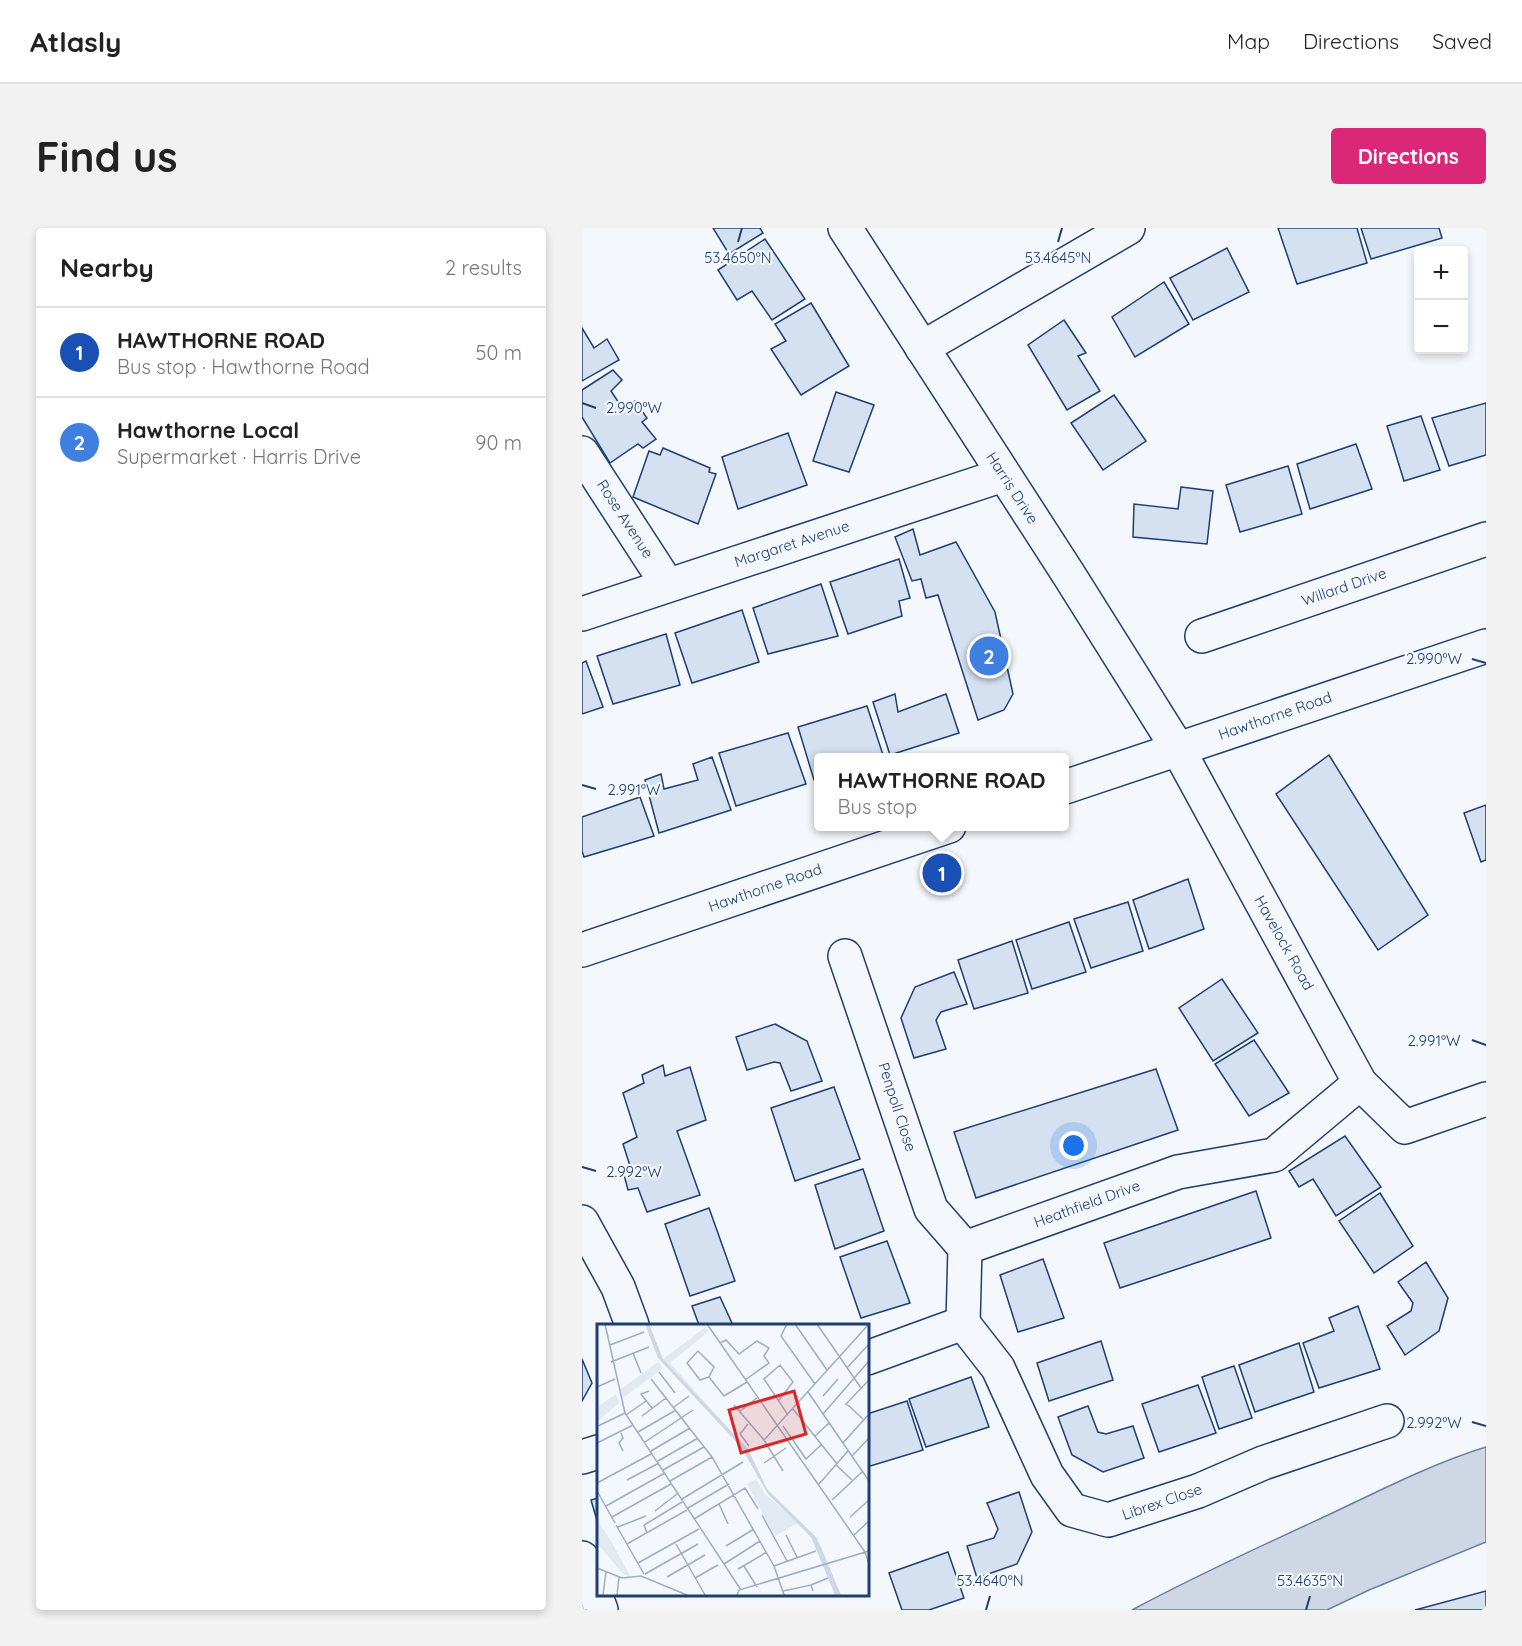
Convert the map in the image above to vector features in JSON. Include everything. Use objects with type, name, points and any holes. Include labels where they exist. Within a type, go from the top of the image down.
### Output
[{"type":"street","name":"Harris Drive","points":[[845,228],[1178,749]]},
{"type":"street","points":[[922,348],[1128,228]]},
{"type":"street","name":"Rose Avenue","points":[[582,453],[667,584]]},
{"type":"street","name":"Margaret Avenue","points":[[582,614],[667,584],[1003,475]]},
{"type":"street","name":"Willard Drive","points":[[1202,636],[1486,538]]},
{"type":"street","name":"Hawthorne Road","points":[[1069,786],[1486,646]]},
{"type":"street","name":"Havelock Road","points":[[1178,749],[1360,1083],[1405,1127],[1486,1099]]},
{"type":"street","name":"Hawthorne Road","points":[[582,950],[934,831]]},
{"type":"street","name":"Penpoll Close","points":[[845,956],[931,1209],[965,1248]]},
{"type":"street","name":"Heathfield Drive","points":[[965,1248],[1178,1172],[1274,1155],[1360,1083]]},
{"type":"street","points":[[582,1222],[618,1287],[632,1324]]},
{"type":"street","points":[[868,1358],[963,1323],[965,1248]]},
{"type":"street","name":"Librex Close","points":[[963,1323],[998,1368],[1047,1475],[1072,1510],[1108,1520],[1198,1491],[1263,1463],[1387,1421]]},
{"type":"street","points":[[582,1457],[597,1452]]},
{"type":"street","points":[[582,1558],[601,1610]]},
{"type":"shaded area","points":[[1486,1447],[1486,1542],[1369,1590],[1327,1610],[1132,1610],[1405,1478]]},
{"type":"building","points":[[713,228],[760,228],[763,233],[729,254]]},
{"type":"building","points":[[1278,228],[1357,228],[1367,263],[1297,284]]},
{"type":"building","points":[[1361,228],[1439,228],[1442,238],[1371,259]]},
{"type":"building","points":[[765,239],[805,299],[772,320],[752,291],[737,300],[718,270]]},
{"type":"building","points":[[1227,248],[1249,292],[1193,320],[1170,278]]},
{"type":"building","points":[[1164,282],[1189,324],[1135,357],[1112,317]]},
{"type":"building","points":[[811,303],[849,366],[801,395],[771,349],[786,341],[775,324]]},
{"type":"building","points":[[1064,320],[1086,353],[1078,356],[1100,391],[1067,410],[1028,345]]},
{"type":"building","points":[[582,328],[594,348],[607,339],[619,360],[582,381]]},
{"type":"building","points":[[613,370],[622,380],[611,391],[623,409],[635,401],[647,418],[642,422],[656,439],[643,448],[638,444],[610,463],[582,417],[582,390]]},
{"type":"building","points":[[836,392],[874,405],[849,472],[813,461]]},
{"type":"building","points":[[1114,395],[1146,441],[1103,470],[1071,423]]},
{"type":"building","points":[[1486,403],[1486,455],[1449,466],[1432,418]]},
{"type":"building","points":[[1421,416],[1440,470],[1404,481],[1387,426]]},
{"type":"building","points":[[788,433],[807,485],[738,509],[722,457]]},
{"type":"building","points":[[1356,444],[1372,489],[1310,509],[1297,464]]},
{"type":"building","points":[[663,448],[710,468],[709,472],[716,474],[698,524],[633,497],[649,451],[660,455]]},
{"type":"building","points":[[1288,466],[1302,514],[1240,532],[1226,485]]},
{"type":"building","points":[[1181,487],[1213,491],[1207,544],[1133,537],[1134,504],[1178,509]]},
{"type":"building","points":[[913,529],[920,555],[956,542],[995,612],[1013,694],[1004,710],[978,720],[938,595],[926,598],[921,579],[912,581],[895,537]]},
{"type":"building","points":[[899,559],[910,598],[899,601],[902,616],[848,634],[830,582]]},
{"type":"building","points":[[821,584],[838,636],[768,654],[753,608]]},
{"type":"building","points":[[742,610],[759,662],[692,683],[675,633]]},
{"type":"building","points":[[666,634],[680,685],[613,704],[597,656]]},
{"type":"building","points":[[586,661],[603,707],[582,714],[582,663]]},
{"type":"building","points":[[895,694],[898,712],[946,694],[959,733],[896,753],[889,753],[873,702]]},
{"type":"building","points":[[867,706],[882,753],[814,753],[814,780],[798,727]]},
{"type":"building","points":[[788,733],[806,784],[736,806],[719,753]]},
{"type":"building","points":[[1329,755],[1428,915],[1378,950],[1276,794]]},
{"type":"building","points":[[712,757],[731,810],[659,833],[645,780],[661,774],[664,789],[698,780],[693,764]]},
{"type":"building","points":[[640,797],[654,836],[584,857],[582,817]]},
{"type":"building","points":[[1486,805],[1486,860],[1481,862],[1464,813]]},
{"type":"building","points":[[1188,879],[1204,929],[1149,949],[1133,900]]},
{"type":"building","points":[[1128,902],[1143,951],[1091,968],[1074,919]]},
{"type":"building","points":[[1069,922],[1086,972],[1032,989],[1016,940]]},
{"type":"building","points":[[1012,941],[1028,993],[974,1009],[958,960]]},
{"type":"building","points":[[954,972],[967,1004],[941,1012],[936,1020],[946,1049],[914,1058],[901,1018],[915,987]]},
{"type":"building","points":[[1222,979],[1258,1033],[1213,1061],[1179,1008]]},
{"type":"building","points":[[775,1024],[807,1041],[822,1081],[791,1091],[780,1063],[774,1062],[747,1070],[736,1037]]},
{"type":"building","points":[[1254,1040],[1289,1093],[1249,1116],[1215,1064]]},
{"type":"building","points":[[663,1065],[665,1076],[690,1067],[706,1120],[677,1131],[700,1195],[647,1212],[638,1188],[628,1190],[623,1171],[631,1169],[623,1144],[637,1137],[623,1093],[644,1083],[642,1075]]},
{"type":"building","points":[[1156,1069],[1178,1130],[976,1198],[954,1132]]},
{"type":"building","points":[[834,1087],[860,1159],[795,1181],[771,1108]]},
{"type":"building","points":[[1345,1136],[1381,1187],[1336,1216],[1313,1179],[1299,1187],[1289,1171]]},
{"type":"building","points":[[863,1169],[884,1231],[835,1249],[815,1185]]},
{"type":"building","points":[[1256,1191],[1271,1238],[1120,1288],[1104,1243]]},
{"type":"building","points":[[1380,1193],[1413,1246],[1374,1273],[1339,1221]]},
{"type":"building","points":[[709,1208],[735,1281],[690,1296],[665,1224]]},
{"type":"building","points":[[887,1241],[910,1303],[861,1318],[840,1257]]},
{"type":"building","points":[[1043,1259],[1064,1318],[1018,1332],[1000,1275]]},
{"type":"building","points":[[1426,1262],[1448,1298],[1439,1331],[1405,1355],[1387,1326],[1411,1311],[1413,1303],[1398,1282]]},
{"type":"building","points":[[720,1297],[734,1324],[699,1324],[692,1306]]},
{"type":"building","points":[[1358,1306],[1380,1369],[1319,1388],[1303,1343],[1334,1331],[1329,1318]]},
{"type":"building","points":[[1101,1341],[1113,1380],[1049,1401],[1037,1363]]},
{"type":"building","points":[[1299,1343],[1314,1392],[1255,1412],[1239,1365]]},
{"type":"building","points":[[582,1359],[592,1383],[582,1401]]},
{"type":"building","points":[[1234,1366],[1252,1418],[1219,1429],[1202,1377]]},
{"type":"building","points":[[971,1377],[989,1427],[926,1447],[909,1399]]},
{"type":"building","points":[[1198,1385],[1216,1433],[1159,1452],[1142,1404]]},
{"type":"building","points":[[907,1401],[923,1450],[868,1467],[868,1414]]},
{"type":"building","points":[[1088,1406],[1098,1432],[1106,1434],[1133,1426],[1144,1458],[1103,1472],[1072,1455],[1058,1417]]},
{"type":"building","points":[[1019,1492],[1032,1532],[1017,1564],[977,1578],[967,1546],[994,1538],[998,1529],[987,1503]]},
{"type":"building","points":[[597,1498],[597,1521],[591,1500]]},
{"type":"building","points":[[948,1552],[964,1598],[929,1610],[902,1610],[889,1573]]},
{"type":"building","points":[[1486,1591],[1486,1610],[1415,1610]]},
{"type":"place","name":"Hawthorne Local","points":[[989,656]]},
{"type":"place","name":"HAWTHORNE ROAD","points":[[942,873]]}]
